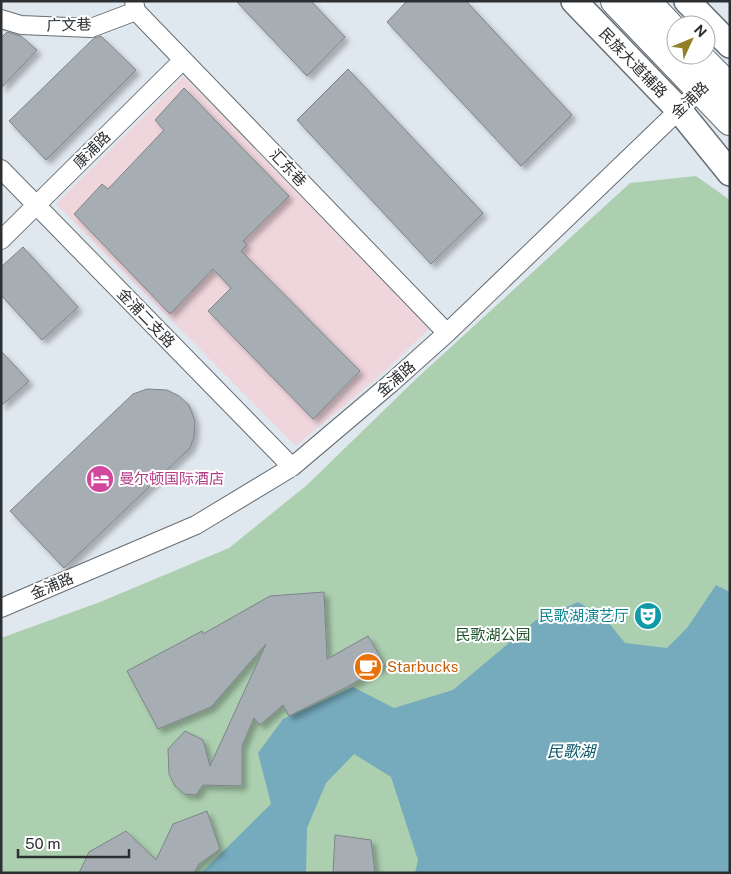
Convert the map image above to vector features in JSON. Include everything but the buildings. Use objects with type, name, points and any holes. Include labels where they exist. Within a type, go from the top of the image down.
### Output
[{"type":"highway","points":[[615,1],[719,79]]},
{"type":"highway","points":[[646,1],[666,22]]},
{"type":"highway","points":[[707,65],[719,79],[730,121]]},
{"type":"street","name":"民族大道辅路","points":[[574,1],[679,110],[730,173]]},
{"type":"street","points":[[687,1],[730,46]]},
{"type":"street","name":"广文巷","points":[[1,19],[22,25],[91,28],[135,6]]},
{"type":"street","name":"汇东巷","points":[[135,6],[183,60],[447,333]]},
{"type":"street","name":"康浦路","points":[[1,240],[183,60]]},
{"type":"street","name":"金浦路","points":[[1,608],[196,526],[292,467],[447,333],[679,110],[719,79]]},
{"type":"street","name":"金浦二支路","points":[[1,169],[292,467]]},
{"type":"shaded area","points":[[184,76],[429,329],[383,373],[296,446],[56,204]]},
{"type":"green space","name":"民歌湖公园","points":[[696,176],[730,200],[730,873],[1,873],[1,638],[100,602],[229,548],[307,485],[416,379],[630,183]]},
{"type":"water","name":"民歌湖","points":[[716,585],[730,592],[730,873],[415,873],[418,860],[391,777],[354,754],[326,783],[307,828],[306,873],[201,873],[271,804],[258,753],[283,719],[353,687],[394,708],[453,690],[536,620],[578,602],[604,617],[625,643],[667,648],[687,628]]},
{"type":"place","name":"曼尔顿国际酒店","points":[[100,479]]},
{"type":"place","name":"民歌湖演艺厅","points":[[648,616]]},
{"type":"place","name":"Starbucks","points":[[368,667]]}]
